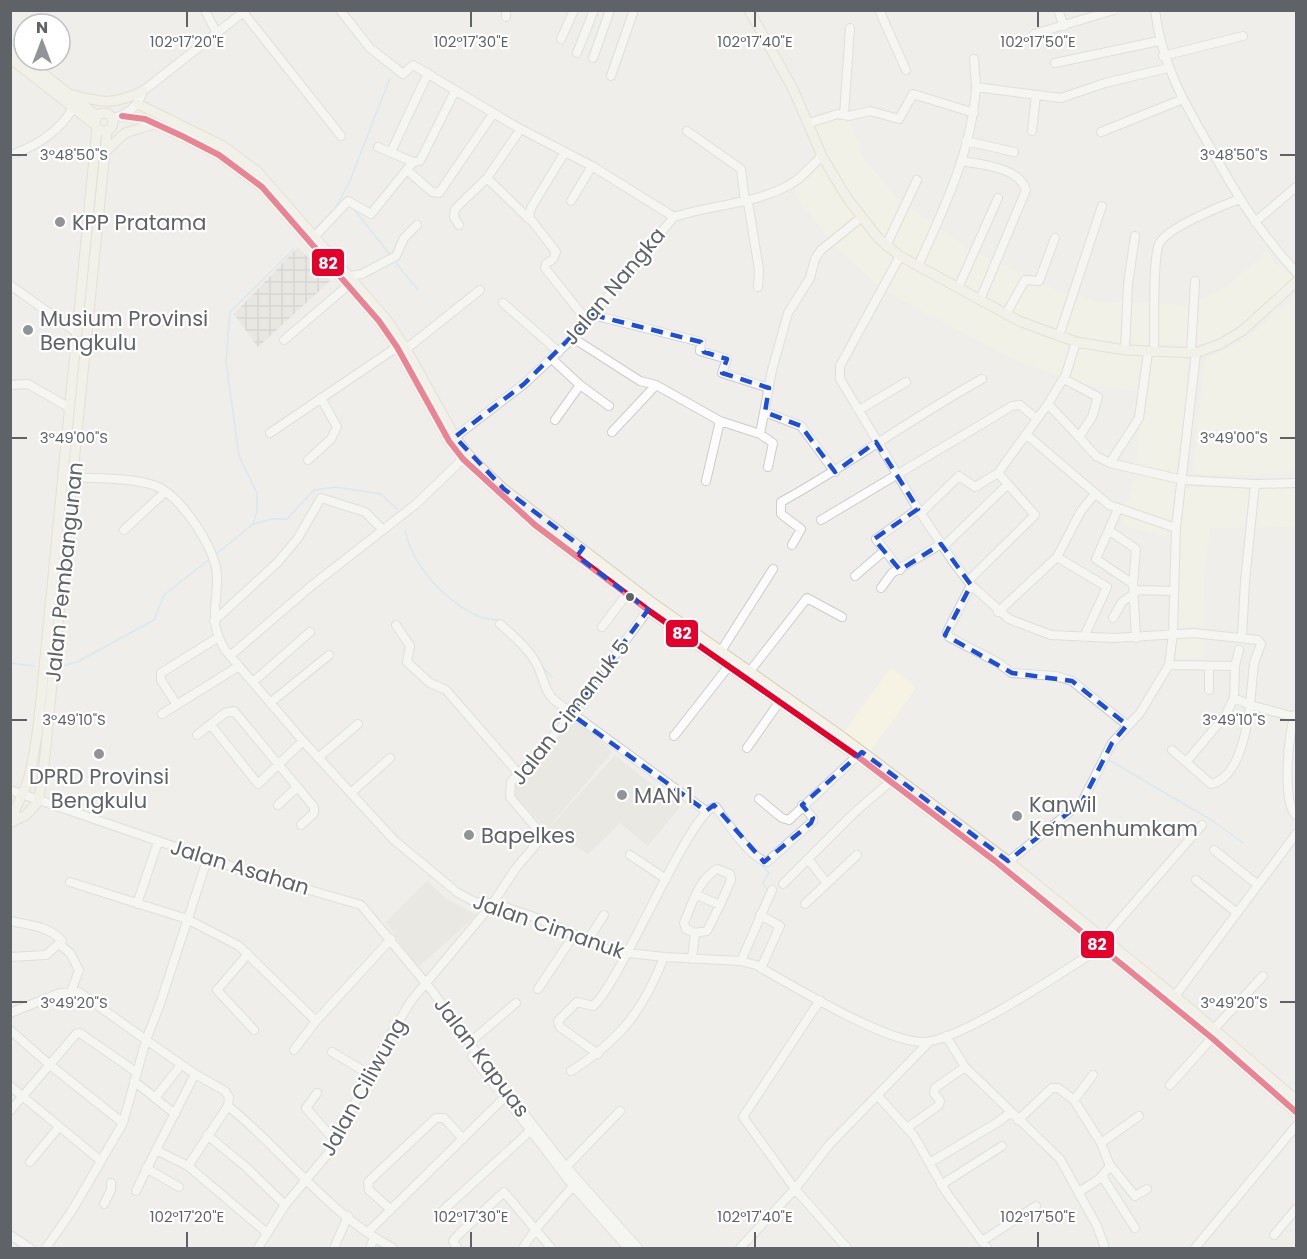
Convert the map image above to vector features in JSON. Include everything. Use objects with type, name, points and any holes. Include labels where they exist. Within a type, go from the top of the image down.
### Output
[{"type":"main road","points":[[749,10],[788,80],[822,156],[862,217],[885,246],[1006,314],[1076,342],[1125,350],[1193,353],[1220,344],[1242,332],[1296,282]]},
{"type":"main road","points":[[10,58],[73,108],[107,131]]},
{"type":"main road","points":[[42,72],[71,95],[96,123]]},
{"type":"main road","points":[[71,95],[104,104],[143,91]]},
{"type":"main road","points":[[138,104],[223,146],[248,163],[387,320],[455,437],[472,459],[504,489],[627,594],[651,606],[721,651],[731,663],[750,671],[844,738],[1005,864],[1296,1100]]},
{"type":"main road","points":[[96,123],[107,113],[118,117],[145,119],[219,155],[250,178],[351,280]]},
{"type":"main road","name":"Jalan Pembangunan","points":[[12,822],[14,808],[27,784],[35,749],[54,621],[68,477],[87,338],[107,131],[113,127],[118,117]]},
{"type":"main road","name":"Jalan Pembangunan","points":[[68,477],[70,408],[76,332],[96,123]]},
{"type":"main road","points":[[105,152],[125,133],[154,124]]},
{"type":"main road","points":[[76,332],[87,338]]},
{"type":"main road","points":[[402,348],[432,413],[463,459],[526,518],[580,552],[890,782],[1005,864]]},
{"type":"main road","name":"Jalan Pembangunan","points":[[12,822],[27,815],[38,802],[50,722],[54,621]]},
{"type":"main road","points":[[1102,944],[1175,996],[1212,1034],[1296,1112]]},
{"type":"street","points":[[205,10],[216,32]]},
{"type":"street","points":[[340,10],[370,48],[404,74],[412,64],[520,130],[592,166],[674,216]]},
{"type":"street","points":[[561,39],[574,10]]},
{"type":"street","points":[[577,53],[594,10]]},
{"type":"street","points":[[593,58],[610,10]]},
{"type":"street","points":[[611,76],[634,10]]},
{"type":"street","points":[[879,10],[906,70]]},
{"type":"street","points":[[1058,10],[1064,26]]},
{"type":"street","points":[[1034,34],[1114,10]]},
{"type":"street","points":[[1155,10],[1159,41],[1168,68],[1183,99],[1240,200],[1265,238],[1296,272]]},
{"type":"street","points":[[118,117],[138,104],[143,91],[245,11],[341,136]]},
{"type":"street","points":[[844,115],[850,28]]},
{"type":"street","points":[[1164,56],[1243,36]]},
{"type":"street","points":[[1055,63],[1159,41]]},
{"type":"street","points":[[918,266],[938,223],[962,161],[974,113],[976,87],[974,59]]},
{"type":"street","points":[[976,87],[1061,98],[1105,83],[1168,68]]},
{"type":"street","points":[[391,152],[428,73]]},
{"type":"street","points":[[378,147],[413,162],[419,162],[456,91]]},
{"type":"street","points":[[809,123],[870,111],[899,118],[913,94],[974,113]]},
{"type":"street","points":[[1032,131],[1036,95]]},
{"type":"street","points":[[1101,132],[1183,99]]},
{"type":"street","points":[[16,153],[38,143],[62,124],[73,108]]},
{"type":"street","points":[[408,171],[432,192],[439,192],[493,114]]},
{"type":"street","points":[[459,225],[454,217],[455,209],[487,178],[520,130]]},
{"type":"street","points":[[687,131],[741,170],[759,270],[758,287]]},
{"type":"street","points":[[966,141],[1014,152]]},
{"type":"street","points":[[530,221],[531,208],[566,152]]},
{"type":"street","name":"Jalan Nangka","points":[[455,437],[517,390],[573,338],[611,295],[634,261],[674,216],[698,209],[747,202],[792,184],[822,156]]},
{"type":"street","points":[[962,161],[1002,169],[1021,180],[1026,190],[980,300]]},
{"type":"street","points":[[315,236],[348,201],[371,214],[413,162]]},
{"type":"street","points":[[571,201],[592,166]]},
{"type":"street","points":[[487,178],[530,221],[556,252],[545,268],[590,318],[701,342],[700,351],[727,359],[722,373],[769,388]]},
{"type":"street","points":[[885,246],[917,180]]},
{"type":"street","points":[[1255,222],[1296,187]]},
{"type":"street","points":[[958,288],[998,198]]},
{"type":"street","points":[[1110,463],[1139,418],[1151,352],[1159,243],[1168,235],[1215,208],[1240,200]]},
{"type":"street","points":[[1059,336],[1102,206]]},
{"type":"street","points":[[759,434],[782,328],[810,278],[815,259],[833,239],[862,217]]},
{"type":"street","points":[[284,340],[351,280],[396,256],[404,238],[417,225]]},
{"type":"street","points":[[1125,350],[1128,284],[1135,236]]},
{"type":"street","points":[[1006,314],[1025,280],[1039,281],[1055,238]]},
{"type":"street","points":[[900,256],[840,366],[840,379],[919,511],[969,583],[998,612],[1029,629],[1052,635],[1136,638],[1173,633],[1242,638],[1258,640],[1261,644],[1254,663],[1250,705],[1240,754],[1221,779],[1211,784],[1172,750]]},
{"type":"street","points":[[1005,864],[1082,802],[1112,743],[1140,713],[1169,665],[1173,633],[1176,528],[1183,480],[1193,353],[1195,281]]},
{"type":"street","points":[[10,285],[76,332]]},
{"type":"street","points":[[270,433],[321,398],[402,348],[480,290]]},
{"type":"street","points":[[503,303],[559,352]]},
{"type":"street","points":[[573,338],[633,377],[656,385],[720,421],[772,440],[768,467]]},
{"type":"street","points":[[900,570],[877,543],[877,537],[919,511],[958,476],[975,487],[998,473],[1027,435],[1064,379],[1076,342]]},
{"type":"street","points":[[552,359],[580,385],[609,406]]},
{"type":"street","points":[[792,545],[801,529],[784,518],[779,504],[835,472],[876,442],[982,379]]},
{"type":"street","points":[[1064,379],[1098,398],[1092,417],[1079,436]]},
{"type":"street","points":[[859,410],[906,381]]},
{"type":"street","points":[[10,385],[28,384],[70,408]]},
{"type":"street","points":[[555,420],[580,385]]},
{"type":"street","points":[[612,432],[656,385]]},
{"type":"street","points":[[308,460],[331,439],[337,427],[321,398]]},
{"type":"street","points":[[1048,404],[1096,456],[1110,463],[1183,480],[1255,484],[1296,483]]},
{"type":"street","points":[[821,520],[1012,406],[1020,405],[1037,419]]},
{"type":"street","points":[[765,412],[801,426],[835,472]]},
{"type":"street","points":[[706,481],[720,421]]},
{"type":"street","points":[[1027,435],[1094,495],[1118,509],[1176,528]]},
{"type":"street","points":[[230,656],[382,529],[416,504],[463,459]]},
{"type":"street","points":[[998,473],[1035,515],[969,583],[947,632],[949,637],[998,662],[1012,673],[1056,676],[1072,681],[1127,725]]},
{"type":"street","name":"Jalan Cimanuk","points":[[68,477],[138,482],[165,492],[198,527],[216,566],[214,621],[217,638],[318,758],[394,840],[442,882],[475,902],[493,903],[627,954],[741,961],[761,968],[820,1000],[898,1037],[929,1042]]},
{"type":"street","points":[[1242,638],[1245,580],[1255,484]]},
{"type":"street","points":[[881,588],[887,577],[942,545],[1007,485]]},
{"type":"street","points":[[124,530],[165,492]]},
{"type":"street","points":[[998,612],[1057,558],[1081,511],[1094,495]]},
{"type":"street","points":[[214,621],[278,562],[298,538],[321,498],[365,512],[382,529]]},
{"type":"street","points":[[1118,509],[1096,558],[1134,589],[1173,591]]},
{"type":"street","points":[[1110,531],[1136,549],[1134,589],[1136,638]]},
{"type":"street","points":[[855,576],[884,551]]},
{"type":"street","points":[[1057,558],[1107,587],[1084,637]]},
{"type":"street","points":[[721,651],[773,570]]},
{"type":"street","points":[[1113,618],[1134,589]]},
{"type":"street","points":[[602,627],[627,594]]},
{"type":"street","points":[[750,671],[806,598],[810,597],[842,617]]},
{"type":"street","name":"Jalan Cimanuk 5","points":[[493,903],[516,868],[538,842],[538,830],[508,792],[511,782],[571,714],[651,606]]},
{"type":"street","points":[[500,624],[537,664],[546,690],[571,714],[706,811]]},
{"type":"street","points":[[396,625],[410,646],[407,662],[430,683],[446,690],[519,774]]},
{"type":"street","points":[[253,682],[310,632]]},
{"type":"street","points":[[177,705],[161,680],[162,673],[217,638]]},
{"type":"street","points":[[1186,762],[1225,716],[1234,698],[1235,666],[1239,650]]},
{"type":"street","points":[[270,703],[329,655]]},
{"type":"street","points":[[674,736],[731,663]]},
{"type":"street","points":[[1169,665],[1235,666]]},
{"type":"street","points":[[162,714],[239,666]]},
{"type":"street","points":[[1209,666],[1209,690]]},
{"type":"street","points":[[1234,698],[1250,705],[1295,715],[1288,793],[1290,808],[1296,815]]},
{"type":"street","points":[[747,748],[780,701]]},
{"type":"street","points":[[197,735],[229,710],[234,711],[315,809],[302,825]]},
{"type":"street","points":[[211,724],[256,783],[260,784],[303,741]]},
{"type":"street","points":[[318,758],[358,724]]},
{"type":"street","points":[[759,799],[787,820],[799,812],[802,805],[857,756]]},
{"type":"street","points":[[351,793],[390,758]]},
{"type":"street","points":[[783,884],[854,813],[890,782]]},
{"type":"street","points":[[278,805],[297,787]]},
{"type":"street","name":"Jalan Asahan","points":[[10,790],[38,802],[251,873],[353,902],[369,912],[425,984]]},
{"type":"street","points":[[598,1054],[560,1027],[558,1021],[577,1002],[590,1006],[596,1003],[627,954],[666,879],[706,811],[711,807],[716,807],[744,843],[767,862],[813,821],[802,805]]},
{"type":"street","points":[[743,1247],[795,1189],[810,1166],[929,1042],[1005,1007],[1102,944],[1202,825]]},
{"type":"street","points":[[1175,996],[1296,834]]},
{"type":"street","points":[[137,904],[158,842]]},
{"type":"street","points":[[1214,850],[1258,885]]},
{"type":"street","points":[[630,855],[666,879]]},
{"type":"street","points":[[805,904],[857,855]]},
{"type":"street","points":[[46,1248],[74,1209],[123,1123],[146,1040],[208,857]]},
{"type":"street","points":[[807,860],[826,882]]},
{"type":"street","points":[[717,869],[725,870],[730,874],[731,880],[707,931],[695,933],[686,930],[684,922],[697,895],[710,873],[717,869]]},
{"type":"street","points":[[1196,880],[1237,913]]},
{"type":"street","points":[[70,882],[187,919],[239,946],[316,1021]]},
{"type":"street","points":[[741,961],[772,890]]},
{"type":"street","points":[[697,895],[720,905]]},
{"type":"street","name":"Jalan Ciliwung","points":[[258,1248],[285,1205],[336,1142],[369,1074],[411,1001],[493,903]]},
{"type":"street","points":[[588,940],[604,915]]},
{"type":"street","points":[[760,915],[780,926],[761,968]]},
{"type":"street","points":[[10,921],[54,933],[62,941],[60,945],[41,956],[10,957]]},
{"type":"street","points":[[692,959],[695,933]]},
{"type":"street","points":[[538,989],[574,935]]},
{"type":"street","points":[[294,1050],[316,1021],[391,939]]},
{"type":"street","points":[[60,945],[70,953],[80,970],[71,992]]},
{"type":"street","points":[[248,954],[217,990],[254,1030]]},
{"type":"street","points":[[571,1071],[598,1054],[622,1032],[638,1012],[664,957]]},
{"type":"street","points":[[1170,1085],[1263,976]]},
{"type":"street","name":"Jalan Kapuas","points":[[425,984],[620,1234],[628,1248]]},
{"type":"street","name":"Jalan Kapuas","points":[[425,984],[429,995],[462,1042],[573,1186],[620,1234],[638,1248]]},
{"type":"street","points":[[10,1013],[39,1000],[71,992],[85,995],[181,1065],[225,1091],[229,1097],[228,1106],[188,1166]]},
{"type":"street","points":[[820,1000],[743,1117],[795,1189],[847,1248]]},
{"type":"street","points":[[469,1043],[516,1003]]},
{"type":"street","points":[[10,1030],[123,1123]]},
{"type":"street","points":[[10,1111],[76,1034],[80,1033],[135,1076],[155,1098],[175,1114]]},
{"type":"street","points":[[946,1035],[965,1067],[1060,1159],[1106,1248]]},
{"type":"street","points":[[332,1052],[369,1074]]},
{"type":"street","points":[[155,1098],[181,1065]]},
{"type":"street","points":[[907,1128],[939,1105],[940,1101],[934,1093],[935,1088],[965,1067]]},
{"type":"street","points":[[136,1191],[195,1074]]},
{"type":"street","points":[[1074,1100],[1093,1075]]},
{"type":"street","points":[[10,1086],[58,1128],[101,1161]]},
{"type":"street","points":[[1018,1120],[1052,1088],[1058,1088],[1074,1100],[1101,1143],[1110,1165],[1135,1196],[1147,1189]]},
{"type":"street","points":[[317,1093],[306,1108],[336,1142]]},
{"type":"street","points":[[878,1096],[907,1128],[931,1162],[941,1185],[985,1245],[1036,1206]]},
{"type":"street","points":[[368,1232],[389,1208],[505,1097]]},
{"type":"street","points":[[228,1106],[348,1216],[374,1238],[393,1248]]},
{"type":"street","points":[[566,1167],[620,1111]]},
{"type":"street","points":[[931,1162],[1011,1112]]},
{"type":"street","points":[[1101,1143],[1138,1116]]},
{"type":"street","points":[[389,1208],[369,1190],[368,1182],[436,1118],[444,1118],[463,1139]]},
{"type":"street","points":[[1195,1248],[1296,1126]]},
{"type":"street","points":[[30,1162],[58,1128]]},
{"type":"street","points":[[439,1214],[530,1131]]},
{"type":"street","points":[[207,1135],[245,1166],[285,1205]]},
{"type":"street","points":[[941,1185],[1002,1146]]},
{"type":"street","points":[[156,1150],[188,1166],[267,1233]]},
{"type":"street","points":[[1079,1192],[1102,1176],[1110,1165]]},
{"type":"street","points":[[147,1168],[178,1187]]},
{"type":"street","points":[[1102,1176],[1135,1228]]},
{"type":"street","points":[[104,1204],[111,1190],[111,1183]]},
{"type":"street","points":[[523,1248],[535,1230],[573,1186]]},
{"type":"street","points":[[457,1248],[452,1243],[459,1234],[504,1192],[551,1248]]},
{"type":"street","points":[[1274,1235],[1296,1209]]},
{"type":"street","points":[[334,1248],[348,1216]]},
{"type":"street","points":[[10,1235],[30,1248]]},
{"type":"street","points":[[370,1248],[374,1238]]},
{"type":"highlighted area","points":[[593,315],[701,342],[704,352],[727,359],[722,373],[769,388],[765,412],[801,426],[835,472],[876,442],[918,509],[874,539],[900,570],[941,544],[971,585],[945,635],[1012,673],[1072,681],[1127,725],[1112,743],[1082,802],[1008,861],[862,752],[802,805],[813,818],[811,823],[764,862],[714,805],[706,811],[571,714],[648,610],[577,556],[583,548],[504,489],[455,437],[524,384]]},
{"type":"shaded area","points":[[845,112],[865,161],[898,198],[968,249],[1061,292],[1095,301],[1187,305],[1226,287],[1267,251],[1275,263],[1292,277],[1260,311],[1211,344],[1147,345],[1092,339],[1044,327],[948,282],[899,252],[864,222],[829,178],[804,122]]},
{"type":"shaded area","points":[[818,157],[828,180],[864,223],[897,253],[949,287],[1090,346],[1187,357],[1187,404],[1182,478],[1166,536],[1124,526],[1123,520],[1136,470],[1143,392],[1080,384],[1013,359],[883,290],[835,246],[797,197],[790,180]]},
{"type":"shaded area","points":[[298,247],[330,281],[258,347],[234,314]]},
{"type":"shaded area","points":[[1296,296],[1296,471],[1250,475],[1192,474],[1205,360],[1247,339]]},
{"type":"shaded area","points":[[1186,487],[1296,488],[1296,527],[1210,528],[1204,576],[1203,658],[1169,658],[1173,530]]},
{"type":"shaded area","points":[[891,667],[916,688],[868,754],[842,735]]},
{"type":"shaded area","points":[[575,718],[612,752],[547,829],[509,790]]},
{"type":"shaded area","name":"MAN 1","points":[[615,755],[680,807],[648,846],[620,823],[588,854],[548,829]]},
{"type":"shaded area","points":[[427,881],[448,900],[477,915],[417,968],[386,922]]},
{"type":"waterway","points":[[315,229],[334,210],[349,183],[390,78]]},
{"type":"waterway","points":[[353,208],[391,256]]},
{"type":"waterway","points":[[215,555],[253,524],[257,511],[257,493],[239,456],[226,362],[230,312],[293,250]]},
{"type":"waterway","points":[[396,263],[418,290]]},
{"type":"waterway","points":[[254,524],[271,519],[287,519],[314,490],[336,487],[381,494],[397,509]]},
{"type":"waterway","points":[[405,531],[409,545],[424,571],[444,593],[467,611],[498,621]]},
{"type":"waterway","points":[[59,667],[77,662],[154,620],[164,595],[211,558]]},
{"type":"waterway","points":[[10,663],[34,666]]},
{"type":"waterway","points":[[539,663],[552,677]]},
{"type":"waterway","points":[[1109,760],[1213,821],[1243,843]]},
{"type":"waterway","points":[[760,863],[769,873],[763,883],[768,890]]},
{"type":"transit line","name":"82","points":[[122,116],[145,119],[182,136],[219,155],[262,187],[379,321],[397,347],[449,441],[463,459],[535,525],[648,610],[857,756],[995,861],[1212,1038],[1296,1112]]},
{"type":"place","name":"KPP Pratama","points":[[60,222]]},
{"type":"place","name":"Musium Provinsi Bengkulu","points":[[28,330]]},
{"type":"place","name":"DPRD Provinsi Bengkulu","points":[[99,754]]},
{"type":"place","name":"MAN 1","points":[[622,795]]},
{"type":"place","name":"Kanwil Kemenhumkam","points":[[1017,816]]},
{"type":"place","name":"Bapelkes","points":[[469,835]]}]
